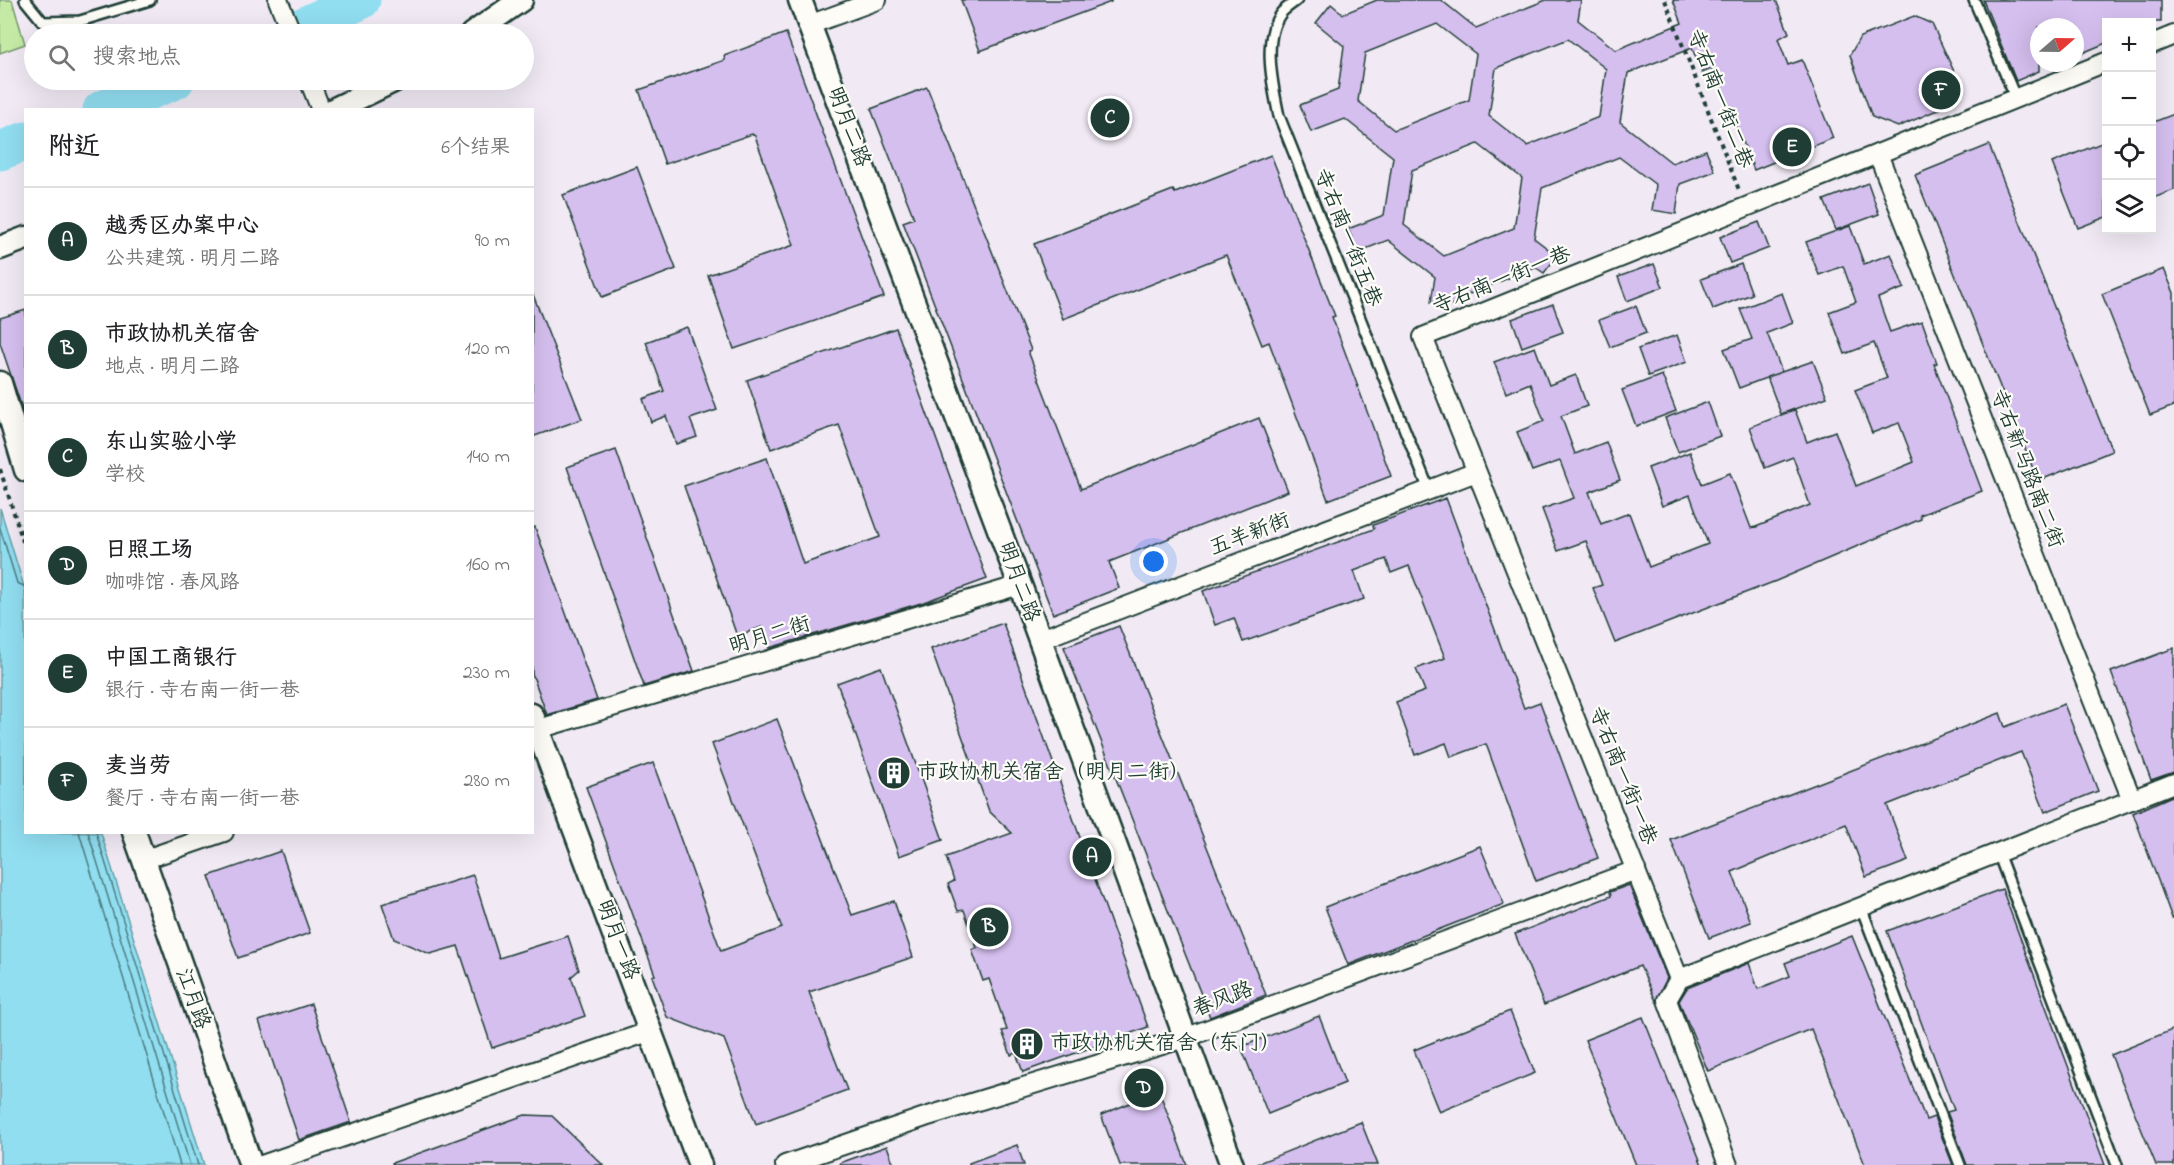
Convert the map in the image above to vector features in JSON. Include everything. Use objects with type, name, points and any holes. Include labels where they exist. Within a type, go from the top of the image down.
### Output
[{"type":"street","points":[[278,0],[288,24]]},
{"type":"street","points":[[486,24],[521,0]]},
{"type":"street","name":"明月二路","points":[[800,0],[1020,585],[1232,1165]]},
{"type":"street","points":[[809,25],[877,0]]},
{"type":"street","points":[[2156,42],[2174,35]]},
{"type":"street","name":"寺右南一街一巷","points":[[1679,979],[1423,337],[2102,64]]},
{"type":"street","points":[[313,90],[320,108]]},
{"type":"street","points":[[337,108],[374,90]]},
{"type":"street","name":"寺右新马路南二街","points":[[1878,154],[2132,800]]},
{"type":"street","points":[[0,248],[24,238]]},
{"type":"street","points":[[0,383],[24,463]]},
{"type":"street","name":"五羊新街","points":[[1039,640],[1476,472]]},
{"type":"street","name":"明月二街","points":[[534,725],[1020,585]]},
{"type":"street","name":"明月一路","points":[[534,725],[700,1165]]},
{"type":"street","points":[[1728,1165],[1667,1000],[1679,979],[2174,783]]},
{"type":"street","name":"江月路","points":[[135,834],[251,1165]]},
{"type":"street","points":[[142,860],[218,834]]},
{"type":"street","name":"春风路","points":[[785,1165],[925,1117],[1185,1038],[1636,870]]},
{"type":"street","points":[[262,1165],[651,1031]]},
{"type":"lane","points":[[25,0],[43,22],[80,21],[150,0]]},
{"type":"lane","name":"寺右南一街五巷","points":[[1297,0],[1281,13],[1272,33],[1270,70],[1279,116],[1429,490]]},
{"type":"lane","points":[[1974,0],[2016,99]]},
{"type":"lane","points":[[1998,853],[2117,1165]]},
{"type":"lane","points":[[1861,907],[1960,1165]]},
{"type":"path","name":"寺右南一街二巷","points":[[1665,0],[1745,208]]},
{"type":"path","points":[[0,469],[24,544]]},
{"type":"green space","points":[[0,0],[12,0],[24,44],[0,53]]},
{"type":"water","points":[[0,508],[24,587],[24,834],[101,834],[204,1165],[0,1165]]},
{"type":"building","points":[[961,0],[1111,0],[1111,2],[980,51]]},
{"type":"building","points":[[1377,0],[1441,0],[1476,28],[1546,0],[1581,0],[1578,20],[1616,50],[1682,23],[1673,0],[1776,0],[1789,33],[1778,39],[1788,65],[1802,60],[1833,138],[1754,170],[1714,68],[1702,73],[1692,48],[1628,73],[1620,122],[1672,163],[1706,150],[1715,171],[1680,184],[1676,214],[1652,210],[1656,185],[1619,157],[1542,188],[1534,238],[1557,256],[1544,273],[1535,267],[1455,300],[1454,305],[1431,302],[1435,277],[1388,240],[1358,252],[1348,229],[1384,215],[1393,157],[1345,119],[1311,132],[1300,105],[1338,90],[1344,46],[1316,23],[1331,4],[1343,14]],"holes":[[[1437,24],[1476,54],[1469,100],[1394,130],[1358,101],[1365,53]],[[1568,39],[1606,69],[1599,117],[1527,146],[1489,116],[1496,68]],[[1478,144],[1522,178],[1514,228],[1444,256],[1404,225],[1412,170]]]},
{"type":"building","points":[[1983,0],[2161,0],[2161,22],[2156,22],[2156,18],[2102,18],[2102,45],[2084,52],[2084,18],[2030,18],[2030,72],[2037,72],[2016,81]]},
{"type":"building","points":[[1914,16],[1932,24],[1958,80],[1951,104],[1898,127],[1872,117],[1850,55],[1860,37]]},
{"type":"building","points":[[786,33],[884,297],[734,349],[708,275],[794,245],[755,136],[752,134],[665,164],[639,90],[725,60],[724,56]]},
{"type":"building","points":[[927,87],[1031,350],[1028,351],[1081,489],[1259,418],[1288,491],[1109,562],[1119,588],[1053,614],[903,222],[914,218],[871,109]]},
{"type":"building","points":[[2174,114],[2174,190],[2156,197],[2156,126],[2156,121]]},
{"type":"building","points":[[2102,143],[2102,219],[2078,228],[2052,163]]},
{"type":"building","points":[[1989,145],[2112,451],[2038,481],[1915,175]]},
{"type":"building","points":[[1271,155],[1335,316],[1332,317],[1391,476],[1328,500],[1269,342],[1262,345],[1226,255],[1063,319],[1034,244],[1173,190],[1175,193]]},
{"type":"building","points":[[637,167],[676,269],[602,297],[563,195]]},
{"type":"building","points":[[1868,183],[1879,214],[1836,230],[1824,200]]},
{"type":"building","points":[[1759,222],[1769,248],[1730,263],[1720,237]]},
{"type":"building","points":[[1850,226],[1864,264],[1891,254],[1904,288],[1878,298],[1890,332],[1922,321],[1937,363],[1934,364],[1982,491],[1920,515],[1921,519],[1776,581],[1615,643],[1593,588],[1602,585],[1586,541],[1558,551],[1542,509],[1574,498],[1560,461],[1532,471],[1517,432],[1544,421],[1530,383],[1506,393],[1494,362],[1535,347],[1549,385],[1576,375],[1587,406],[1561,416],[1575,454],[1606,442],[1620,480],[1589,492],[1601,524],[1629,513],[1649,567],[1708,544],[1690,495],[1662,506],[1648,468],[1690,452],[1702,484],[1730,473],[1751,528],[1756,527],[1810,505],[1793,457],[1765,468],[1750,427],[1795,410],[1807,442],[1835,431],[1856,486],[1914,462],[1899,423],[1872,433],[1855,390],[1887,378],[1874,343],[1845,354],[1829,312],[1856,302],[1843,266],[1819,275],[1806,242]]},
{"type":"building","points":[[1654,264],[1663,287],[1627,301],[1618,277]]},
{"type":"building","points":[[1741,264],[1752,294],[1713,309],[1701,279]]},
{"type":"building","points":[[2164,269],[2174,293],[2174,406],[2150,415],[2102,294]]},
{"type":"building","points":[[1782,293],[1793,323],[1767,333],[1782,372],[1739,388],[1724,349],[1752,339],[1740,309]]},
{"type":"building","points":[[534,297],[582,419],[534,436]]},
{"type":"building","points":[[1553,304],[1563,332],[1522,347],[1512,319]]},
{"type":"building","points":[[1636,306],[1646,333],[1610,347],[1599,320]]},
{"type":"building","points":[[24,311],[24,411],[0,343],[0,318]]},
{"type":"building","points":[[687,327],[717,410],[690,419],[697,437],[676,444],[666,416],[651,422],[643,399],[664,391],[646,342]]},
{"type":"building","points":[[896,328],[987,579],[921,603],[769,648],[762,627],[737,636],[684,486],[767,458],[803,564],[880,537],[839,425],[771,449],[747,380]]},
{"type":"building","points":[[1677,335],[1687,362],[1648,376],[1638,349]]},
{"type":"building","points":[[1813,361],[1827,397],[1781,414],[1767,377]]},
{"type":"building","points":[[1662,375],[1676,411],[1636,426],[1622,390]]},
{"type":"building","points":[[1708,402],[1720,436],[1678,452],[1665,418]]},
{"type":"building","points":[[616,450],[694,671],[644,686],[567,467]]},
{"type":"building","points":[[1446,498],[1524,708],[1540,702],[1598,858],[1536,881],[1486,744],[1451,757],[1446,743],[1415,755],[1396,702],[1425,691],[1416,669],[1445,658],[1409,566],[1391,573],[1386,559],[1354,571],[1364,599],[1243,642],[1234,618],[1215,625],[1203,591],[1374,529],[1373,525]]},
{"type":"building","points":[[534,527],[597,700],[547,715],[534,679]]},
{"type":"building","points":[[1003,623],[1148,1027],[1023,1072],[1016,1053],[1011,1055],[1002,1031],[1007,1030],[989,979],[983,981],[972,950],[977,948],[964,910],[958,911],[948,884],[954,881],[946,857],[1012,833],[989,811],[931,649]]},
{"type":"building","points":[[1119,626],[1266,995],[1210,1017],[1064,647]]},
{"type":"building","points":[[2174,648],[2174,772],[2151,780],[2111,672]]},
{"type":"building","name":"市政协机关宿舍（明月二街）","points":[[881,667],[943,840],[899,856],[837,683]]},
{"type":"building","points":[[2064,704],[2098,791],[2045,812],[2021,752],[1887,805],[1908,861],[1866,877],[1846,824],[1732,872],[1751,922],[1709,938],[1671,840],[2000,713],[2005,727]]},
{"type":"building","points":[[777,719],[852,915],[894,901],[913,957],[809,992],[847,1090],[756,1124],[724,1039],[667,1017],[652,976],[655,975],[586,787],[653,763],[721,951],[782,928],[712,744]]},
{"type":"building","points":[[2174,795],[2174,918],[2172,918],[2133,813]]},
{"type":"building","points":[[1480,846],[1504,904],[1348,965],[1325,907]]},
{"type":"building","points":[[281,851],[310,933],[238,958],[209,876]]},
{"type":"building","points":[[473,875],[499,958],[568,936],[579,970],[571,977],[585,1016],[492,1048],[458,946],[430,954],[394,939],[382,904]]},
{"type":"building","points":[[1629,885],[1667,978],[1656,1001],[1640,966],[1544,1005],[1515,934],[1611,896],[1610,892]]},
{"type":"building","points":[[2002,889],[2105,1165],[1967,1165],[1947,1112],[1954,1110],[1887,931]]},
{"type":"building","points":[[1852,936],[1926,1120],[1934,1117],[1953,1165],[1865,1165],[1811,1029],[1708,1071],[1679,1001],[1687,988],[1749,963],[1758,989],[1790,976],[1785,963]]},
{"type":"building","points":[[311,1004],[351,1122],[299,1140],[259,1021]]},
{"type":"building","points":[[1510,1011],[1535,1073],[1439,1112],[1414,1050]]},
{"type":"building","points":[[1319,1016],[1345,1083],[1268,1114],[1241,1047]]},
{"type":"building","points":[[1643,1017],[1702,1165],[1636,1165],[1585,1040]]},
{"type":"building","points":[[2174,1029],[2174,1165],[2156,1165],[2111,1055]]},
{"type":"building","points":[[1159,1091],[1187,1165],[1120,1165],[1101,1115]]},
{"type":"building","points":[[525,1115],[552,1116],[603,1165],[393,1165],[392,1163]]},
{"type":"building","points":[[1361,1122],[1378,1165],[1256,1165],[1256,1164]]},
{"type":"building","points":[[1017,1145],[1024,1165],[969,1165],[969,1163]]},
{"type":"building","points":[[887,1146],[894,1165],[841,1165],[840,1163]]},
{"type":"waterway","points":[[309,24],[361,0]]},
{"type":"waterway","points":[[107,108],[151,90]]},
{"type":"waterway","points":[[0,151],[24,142]]},
{"type":"place","name":"麦当劳","points":[[1941,90]]},
{"type":"place","name":"东山实验小学","points":[[1110,118]]},
{"type":"place","name":"中国工商银行","points":[[1792,147]]},
{"type":"place","name":"市政协机关宿舍（明月二街）","points":[[894,773]]},
{"type":"place","name":"越秀区办案中心","points":[[1092,857]]},
{"type":"place","name":"市政协机关宿舍","points":[[989,927]]},
{"type":"place","name":"市政协机关宿舍（东门）","points":[[1027,1044]]},
{"type":"place","name":"日照工场","points":[[1144,1088]]}]
